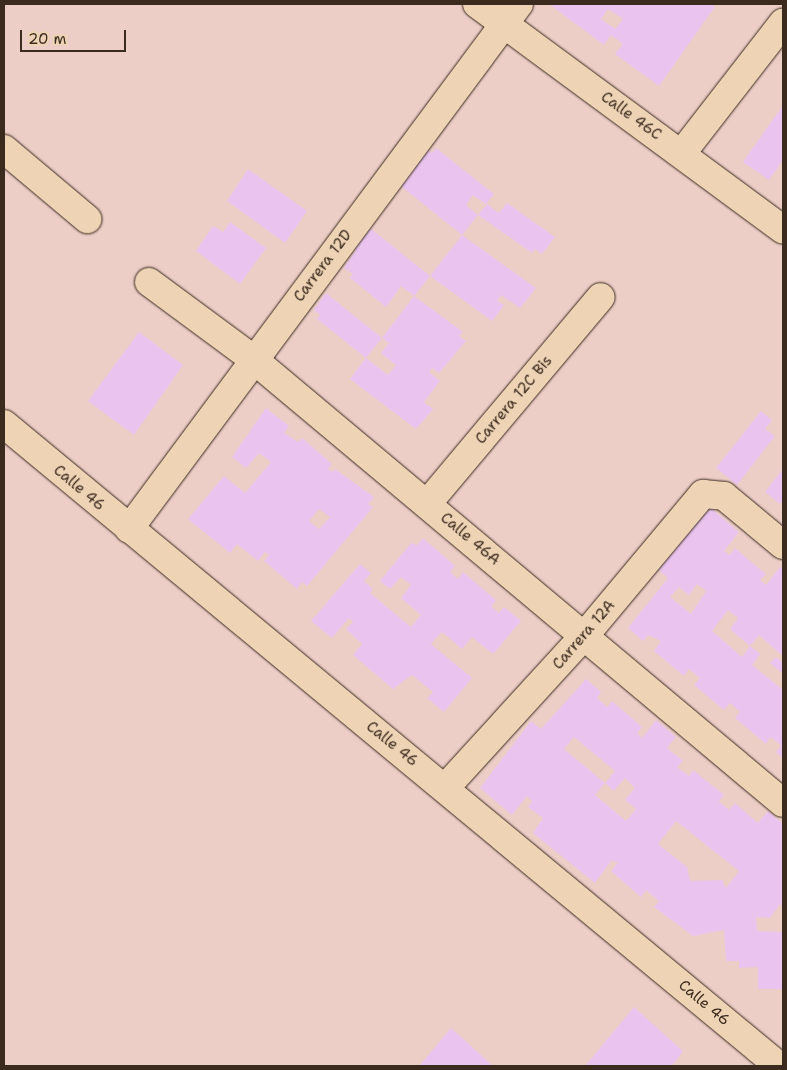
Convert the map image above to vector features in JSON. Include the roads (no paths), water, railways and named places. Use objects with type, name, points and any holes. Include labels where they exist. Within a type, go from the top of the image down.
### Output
[{"type":"street","name":"Calle 46C","points":[[477,4],[511,14],[682,153],[783,230]]},
{"type":"street","name":"Carrera 12D","points":[[128,530],[253,359],[511,14]]},
{"type":"street","points":[[682,153],[783,23]]},
{"type":"street","points":[[4,149],[87,219]]},
{"type":"street","name":"Calle 46A","points":[[149,282],[253,359],[585,635],[783,803]]},
{"type":"street","name":"Carrera 12C Bis","points":[[427,504],[601,297]]},
{"type":"street","name":"Calle 46","points":[[4,424],[128,530],[446,787],[779,1066]]},
{"type":"street","name":"Carrera 12A","points":[[446,787],[585,635],[703,494],[724,496],[783,545]]}]
